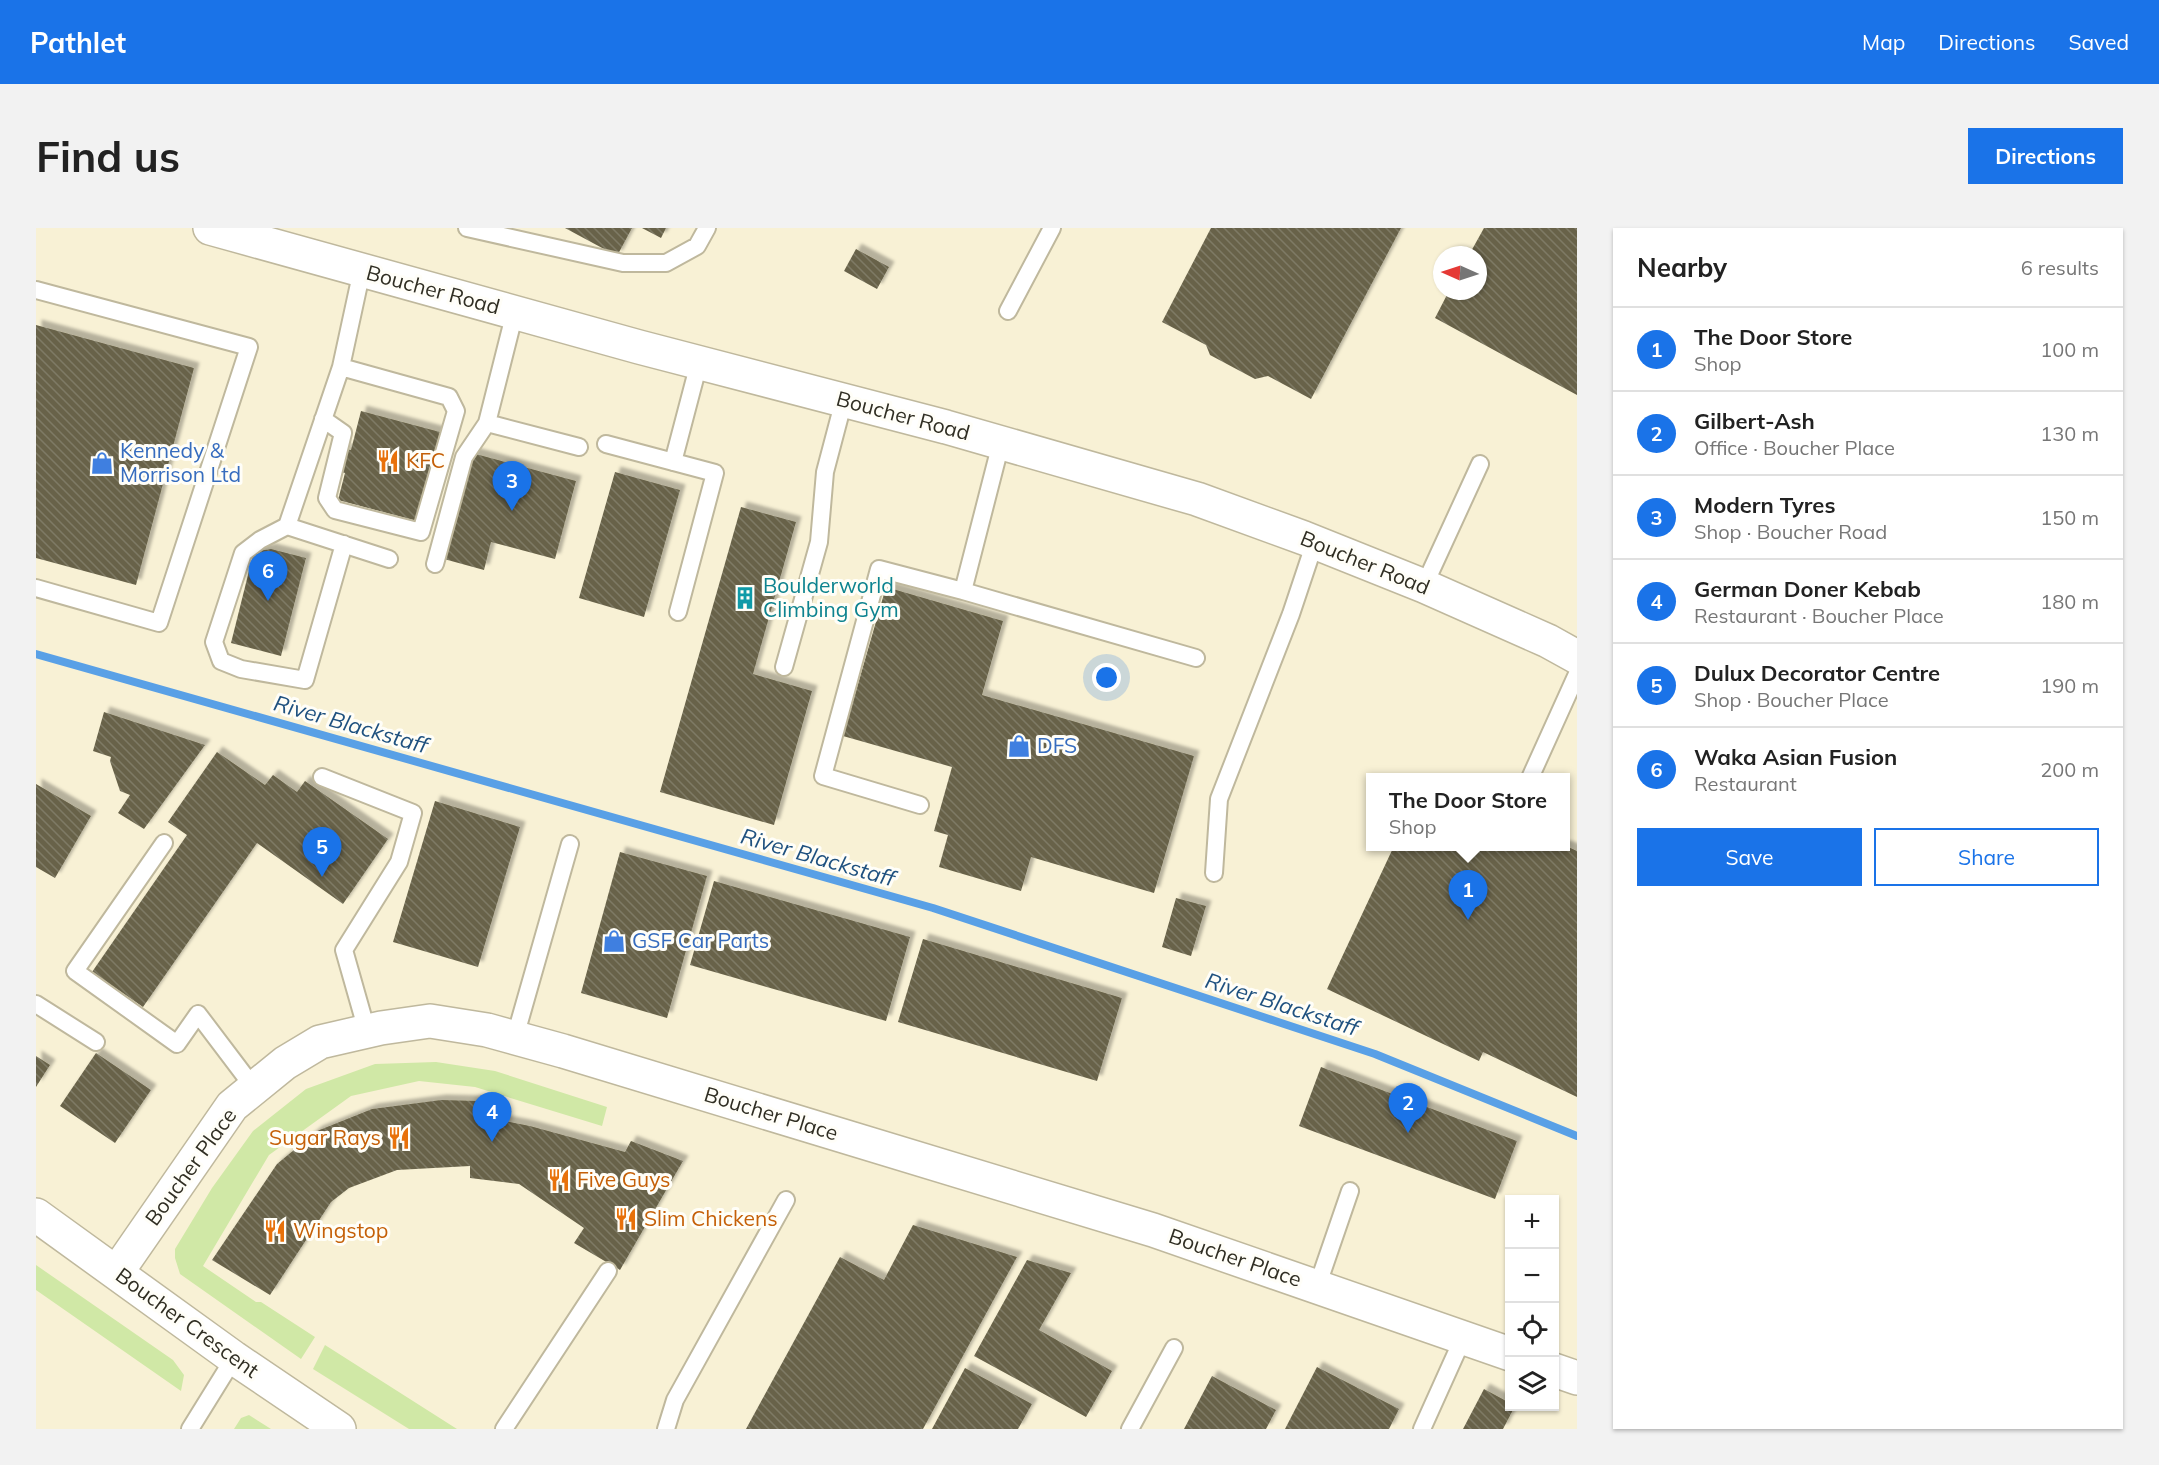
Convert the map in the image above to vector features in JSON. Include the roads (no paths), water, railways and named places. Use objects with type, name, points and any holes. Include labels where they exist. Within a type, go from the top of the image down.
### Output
[{"type":"street","name":"Boucher Road","points":[[210,228],[699,363],[1001,443],[1197,500],[1315,542],[1424,586],[1548,641],[1577,657]]},
{"type":"street","name":"Boucher Place","points":[[117,1272],[232,1106],[285,1063],[320,1042],[367,1031],[430,1021],[487,1029],[515,1037],[1153,1230],[1505,1353]]},
{"type":"street","name":"Boucher Crescent","points":[[36,1215],[234,1358],[339,1429]]},
{"type":"street","points":[[1559,1372],[1577,1378]]},
{"type":"lane","points":[[467,228],[623,263],[666,262],[697,246],[706,228]]},
{"type":"lane","points":[[1008,311],[1052,228]]},
{"type":"lane","points":[[344,544],[305,680],[242,669],[221,661],[214,642],[243,553],[260,540],[287,526],[341,367],[362,270]]},
{"type":"lane","points":[[36,290],[249,347],[159,623],[36,588]]},
{"type":"lane","points":[[435,564],[464,457],[487,423],[515,312]]},
{"type":"lane","points":[[674,462],[699,363]]},
{"type":"lane","points":[[323,419],[343,433],[327,498],[334,510],[421,532],[456,411],[449,397],[341,367]]},
{"type":"lane","points":[[784,667],[819,542],[825,472],[844,400]]},
{"type":"lane","points":[[487,423],[579,447]]},
{"type":"lane","points":[[963,591],[1001,443]]},
{"type":"lane","points":[[606,444],[715,472],[678,612]]},
{"type":"lane","points":[[1424,586],[1480,464]]},
{"type":"lane","points":[[287,526],[389,559]]},
{"type":"lane","points":[[1214,873],[1219,799],[1291,614],[1315,542]]},
{"type":"lane","points":[[920,805],[823,777],[879,569],[1196,658]]},
{"type":"lane","points":[[1532,773],[1577,674]]},
{"type":"lane","points":[[322,777],[413,813],[399,862],[344,950],[367,1031]]},
{"type":"lane","points":[[164,843],[75,971],[177,1044],[198,1014],[254,1088]]},
{"type":"lane","points":[[515,1037],[570,844]]},
{"type":"lane","points":[[36,1004],[96,1042]]},
{"type":"lane","points":[[1317,1287],[1350,1191]]},
{"type":"lane","points":[[666,1429],[675,1400],[786,1200]]},
{"type":"lane","points":[[504,1429],[608,1271]]},
{"type":"lane","points":[[1422,1429],[1463,1338]]},
{"type":"lane","points":[[1130,1429],[1174,1348]]},
{"type":"lane","points":[[190,1429],[234,1358]]},
{"type":"waterway","name":"River Blackstaff","points":[[36,654],[933,908],[1375,1054],[1577,1136]]},
{"type":"place","name":"KFC","points":[[388,461]]},
{"type":"place","name":"Kennedy & Morrison Ltd","points":[[102,463]]},
{"type":"place","name":"Modern Tyres","points":[[512,511]]},
{"type":"place","name":"Boulderworld Climbing Gym","points":[[745,598]]},
{"type":"place","name":"Waka Asian Fusion","points":[[268,601]]},
{"type":"place","name":"DFS","points":[[1019,746]]},
{"type":"place","name":"Dulux Decorator Centre","points":[[322,877]]},
{"type":"place","name":"The Door Store","points":[[1468,920]]},
{"type":"place","name":"GSF Car Parts","points":[[614,941]]},
{"type":"place","name":"Gilbert-Ash","points":[[1408,1133]]},
{"type":"place","name":"Sugar Rays","points":[[399,1138]]},
{"type":"place","name":"German Doner Kebab","points":[[492,1142]]},
{"type":"place","name":"Five Guys","points":[[559,1180]]},
{"type":"place","name":"Slim Chickens","points":[[626,1219]]},
{"type":"place","name":"Wingstop","points":[[275,1231]]}]
